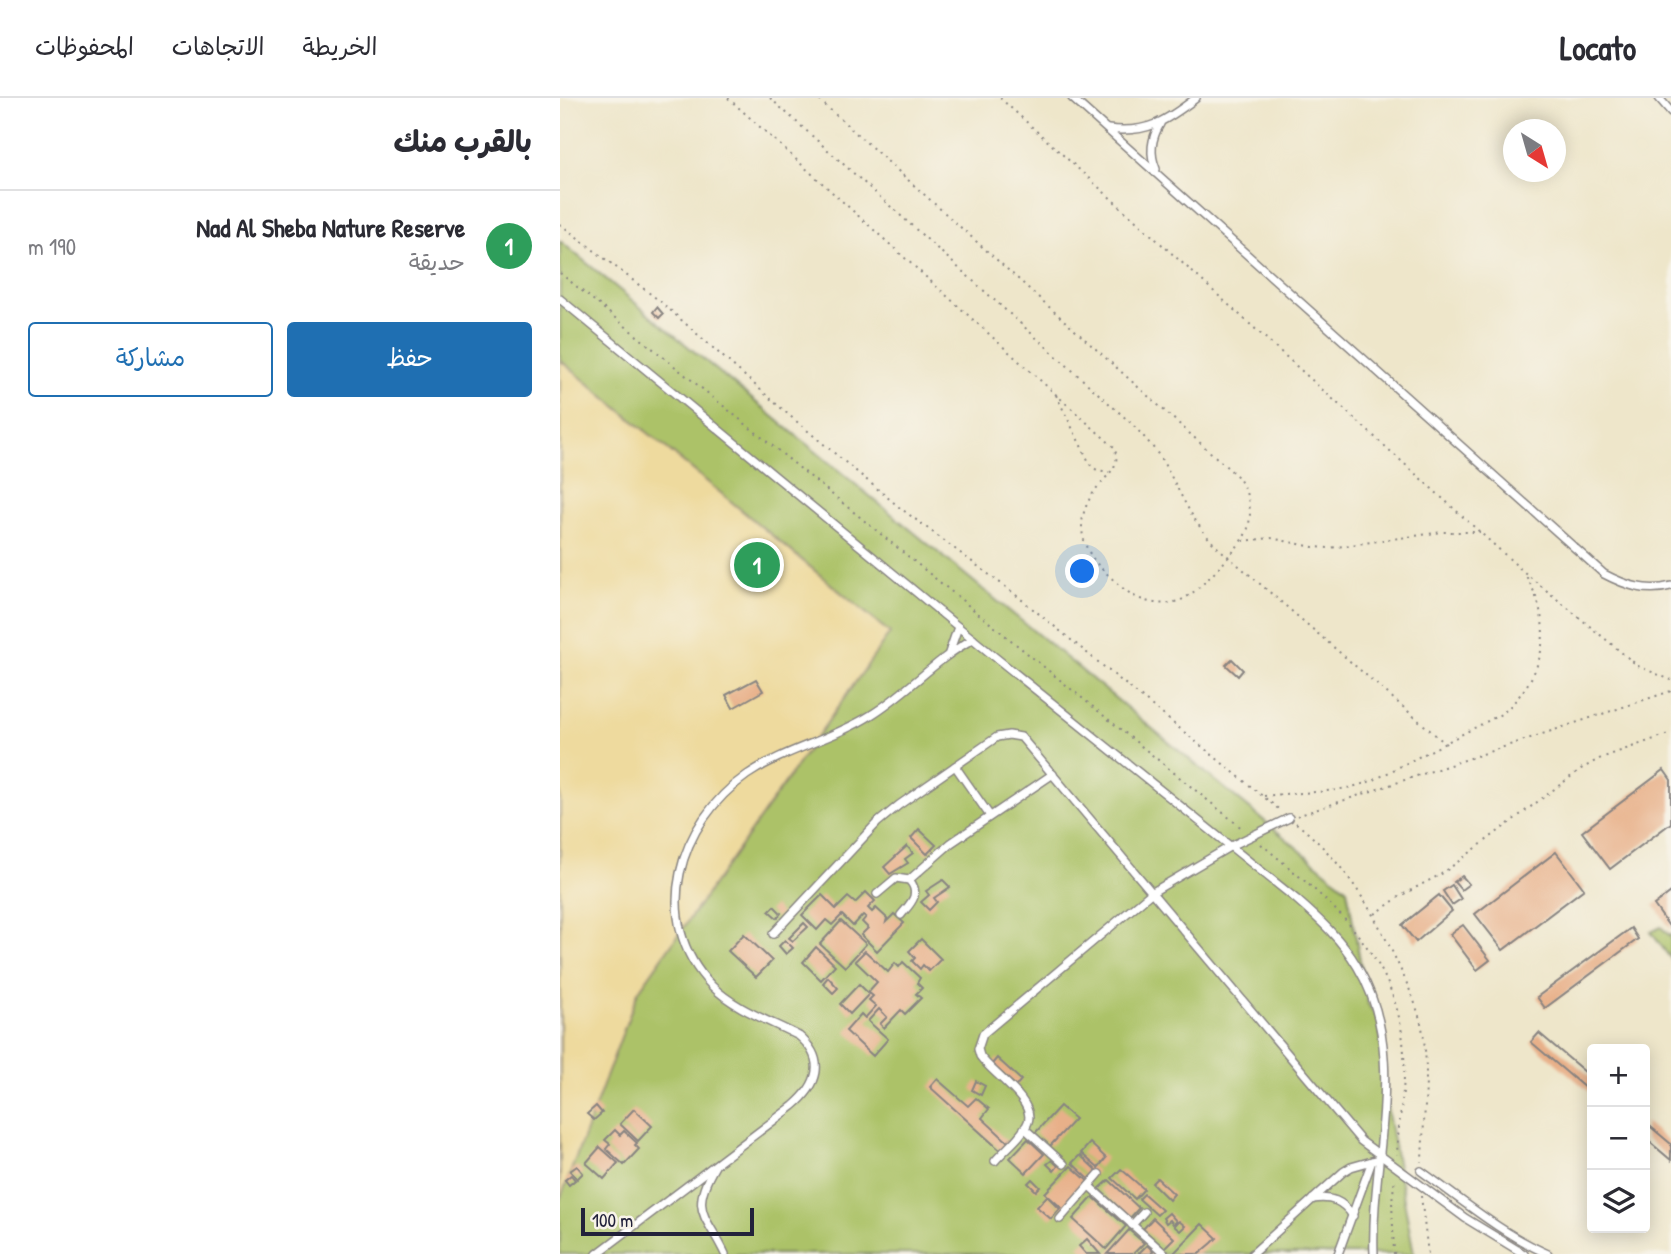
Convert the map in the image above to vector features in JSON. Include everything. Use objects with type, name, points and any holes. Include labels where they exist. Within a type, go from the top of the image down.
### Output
[{"type":"lane","points":[[1072,98],[1604,574],[1642,589],[1671,586]]},
{"type":"lane","points":[[1106,129],[1128,131],[1161,124],[1196,98]]},
{"type":"lane","points":[[1659,98],[1671,112]]},
{"type":"lane","points":[[1158,174],[1152,143],[1161,124]]},
{"type":"lane","points":[[560,299],[958,627],[1296,899],[1340,942],[1371,993],[1380,1022],[1385,1055],[1374,1203],[1374,1254]]},
{"type":"lane","points":[[949,654],[958,627]]},
{"type":"lane","points":[[597,1254],[801,1099],[814,1083],[816,1062],[813,1052],[799,1036],[729,1000],[698,969],[680,929],[677,907],[677,885],[689,843],[713,805],[747,775],[765,764],[829,738],[862,721],[949,654],[973,639]]},
{"type":"lane","points":[[773,934],[877,823],[997,737],[1009,735],[1026,741],[1377,1158],[1421,1184],[1465,1218],[1524,1254]]},
{"type":"lane","points":[[955,766],[990,816]]},
{"type":"lane","points":[[909,880],[951,843],[1053,774]]},
{"type":"lane","points":[[995,1161],[1024,1128],[1030,1116],[1026,1103],[980,1056],[978,1049],[983,1034],[1151,892],[1231,846],[1289,818]]},
{"type":"lane","points":[[877,894],[896,878],[909,880]]},
{"type":"lane","points":[[901,915],[915,896],[915,890],[909,880]]},
{"type":"lane","points":[[1024,1128],[1064,1164]]},
{"type":"lane","points":[[1252,1254],[1342,1172],[1377,1158]]},
{"type":"lane","points":[[1338,1254],[1377,1158]]},
{"type":"lane","points":[[717,1162],[702,1197],[702,1210],[706,1223],[725,1254]]},
{"type":"lane","points":[[1421,1171],[1518,1240],[1548,1254]]},
{"type":"lane","points":[[1060,1219],[1099,1174]]},
{"type":"lane","points":[[1089,1186],[1166,1254]]},
{"type":"lane","points":[[1313,1199],[1332,1198],[1348,1208],[1353,1216]]},
{"type":"lane","points":[[1132,1225],[1144,1212]]},
{"type":"path","points":[[728,98],[1114,447],[1117,455],[1115,464],[1084,508],[1081,523],[1082,537],[1095,563],[1128,593],[1156,604],[1185,598],[1197,589],[1242,541],[1248,529],[1250,502],[1238,477],[817,98]]},
{"type":"path","points":[[770,98],[1149,441],[1195,522],[1228,557],[1446,744]]},
{"type":"path","points":[[1000,98],[1524,572],[1639,666],[1671,680]]},
{"type":"path","points":[[560,224],[661,302],[790,416],[907,513],[1011,591],[1264,796],[1340,865],[1375,914],[1415,1004],[1424,1039],[1421,1171]]},
{"type":"path","points":[[1056,394],[1091,466],[1103,472],[1110,471]]},
{"type":"path","points":[[1242,541],[1271,538],[1312,548],[1329,548],[1442,532],[1482,532]]},
{"type":"path","points":[[1264,796],[1337,792],[1357,787],[1503,713],[1518,700],[1529,684],[1542,648],[1542,620],[1534,590],[1524,572]]},
{"type":"path","points":[[1289,818],[1671,691]]},
{"type":"path","points":[[1375,914],[1392,901],[1443,873],[1581,769],[1601,758],[1671,733]]},
{"type":"path","points":[[1421,1184],[1427,1254]]},
{"type":"green space","points":[[560,241],[1347,889],[1368,1004],[1380,1022],[1384,1092],[1414,1254],[560,1254]]},
{"type":"green space","points":[[1661,927],[1671,934],[1671,959],[1651,932]]},
{"type":"sand","points":[[560,360],[890,633],[638,992],[560,1200]]},
{"type":"building","points":[[657,307],[663,314],[659,318],[653,312]]},
{"type":"building","points":[[1232,659],[1243,670],[1238,676],[1226,665]]},
{"type":"building","points":[[756,679],[763,691],[733,708],[726,695]]},
{"type":"building","points":[[1664,770],[1671,780],[1671,823],[1610,869],[1582,832]]},
{"type":"building","points":[[919,829],[936,845],[927,854],[911,838]]},
{"type":"building","points":[[907,846],[913,853],[905,859],[908,863],[890,874],[884,867]]},
{"type":"building","points":[[1556,852],[1584,889],[1503,950],[1475,914]]},
{"type":"building","points":[[1462,876],[1469,884],[1461,890],[1454,882]]},
{"type":"building","points":[[943,880],[950,887],[934,898],[937,902],[929,910],[921,902],[929,895],[926,891]]},
{"type":"building","points":[[1452,885],[1461,899],[1452,905],[1443,891]]},
{"type":"building","points":[[866,892],[875,901],[868,908],[872,912],[876,908],[887,918],[886,922],[894,914],[904,923],[877,951],[861,935],[868,928],[862,922],[866,917],[863,915],[853,926],[842,915],[832,925],[826,920],[817,930],[802,915],[822,895],[836,909],[848,897],[855,903]]},
{"type":"building","points":[[1671,892],[1671,929],[1654,905]]},
{"type":"building","points":[[1439,895],[1452,911],[1416,942],[1402,925]]},
{"type":"building","points":[[774,906],[781,913],[777,918],[769,911]]},
{"type":"building","points":[[841,921],[866,944],[845,967],[820,944]]},
{"type":"building","points":[[804,923],[808,927],[793,941],[789,938]]},
{"type":"building","points":[[1463,925],[1490,960],[1477,970],[1450,934]]},
{"type":"building","points":[[1631,928],[1638,939],[1545,1008],[1537,997]]},
{"type":"building","points":[[744,934],[772,961],[756,977],[728,951]]},
{"type":"building","points":[[921,939],[941,959],[929,971],[923,965],[920,969],[912,961],[915,958],[909,951]]},
{"type":"building","points":[[785,940],[793,948],[786,954],[779,946]]},
{"type":"building","points":[[816,947],[835,965],[821,980],[803,962]]},
{"type":"building","points":[[865,951],[888,972],[895,963],[899,967],[903,962],[920,978],[917,983],[922,988],[916,994],[921,998],[905,1014],[901,1010],[884,1028],[880,1024],[887,1017],[879,1009],[868,1021],[888,1039],[873,1056],[846,1031],[861,1014],[865,1018],[876,1006],[869,1000],[873,996],[868,992],[877,982],[855,961]]},
{"type":"building","points":[[828,977],[838,988],[833,993],[823,983]]},
{"type":"building","points":[[859,984],[869,994],[850,1014],[840,1004]]},
{"type":"building","points":[[1539,1033],[1587,1074],[1587,1090],[1531,1042]]},
{"type":"building","points":[[997,1058],[1021,1080],[1016,1086],[992,1064]]},
{"type":"building","points":[[937,1079],[968,1106],[976,1098],[989,1109],[982,1118],[1009,1143],[1001,1151],[930,1087]]},
{"type":"building","points":[[976,1081],[985,1086],[981,1095],[972,1090]]},
{"type":"building","points":[[596,1106],[602,1113],[594,1120],[587,1114]]},
{"type":"building","points":[[1060,1106],[1075,1119],[1050,1146],[1035,1133]]},
{"type":"building","points":[[634,1109],[652,1126],[638,1141],[620,1124]]},
{"type":"building","points":[[1650,1126],[1671,1144],[1671,1160],[1650,1142]]},
{"type":"building","points":[[615,1130],[620,1135],[624,1131],[637,1143],[635,1145],[639,1149],[624,1165],[606,1149],[610,1144],[605,1140]]},
{"type":"building","points":[[1028,1139],[1044,1154],[1026,1173],[1010,1158]]},
{"type":"building","points":[[1090,1143],[1106,1158],[1098,1168],[1081,1153]]},
{"type":"building","points":[[600,1147],[618,1163],[604,1179],[586,1163]]},
{"type":"building","points":[[1080,1155],[1097,1171],[1089,1179],[1072,1163]]},
{"type":"building","points":[[1052,1160],[1058,1166],[1054,1171],[1047,1164]]},
{"type":"building","points":[[577,1166],[583,1173],[577,1179],[570,1171]]},
{"type":"building","points":[[1071,1166],[1089,1182],[1064,1210],[1045,1193]]},
{"type":"building","points":[[1121,1169],[1144,1189],[1135,1199],[1112,1178]]},
{"type":"building","points":[[571,1175],[575,1180],[569,1185],[565,1180]]},
{"type":"building","points":[[1157,1178],[1174,1194],[1169,1200],[1152,1183]]},
{"type":"building","points":[[1032,1179],[1040,1187],[1036,1191],[1028,1183]]},
{"type":"building","points":[[1109,1180],[1139,1208],[1130,1218],[1099,1189]]},
{"type":"building","points":[[1144,1194],[1162,1210],[1157,1215],[1139,1199]]},
{"type":"building","points":[[1047,1196],[1060,1209],[1051,1219],[1037,1207]]},
{"type":"building","points":[[1093,1197],[1126,1226],[1106,1249],[1073,1219]]},
{"type":"building","points":[[1169,1213],[1177,1222],[1173,1224],[1170,1220],[1166,1223],[1163,1218]]},
{"type":"building","points":[[1153,1218],[1174,1238],[1164,1248],[1143,1229]]},
{"type":"building","points":[[1179,1221],[1185,1226],[1180,1231],[1174,1226]]},
{"type":"building","points":[[1202,1224],[1217,1238],[1199,1254],[1173,1254]]},
{"type":"building","points":[[1129,1230],[1144,1243],[1133,1254],[1107,1254]]},
{"type":"building","points":[[1087,1239],[1100,1254],[1086,1254],[1079,1246]]},
{"type":"building","points":[[1147,1245],[1153,1251],[1151,1254],[1138,1254]]},
{"type":"place","name":"Nad Al Sheba Nature Reserve","points":[[757,565]]}]
